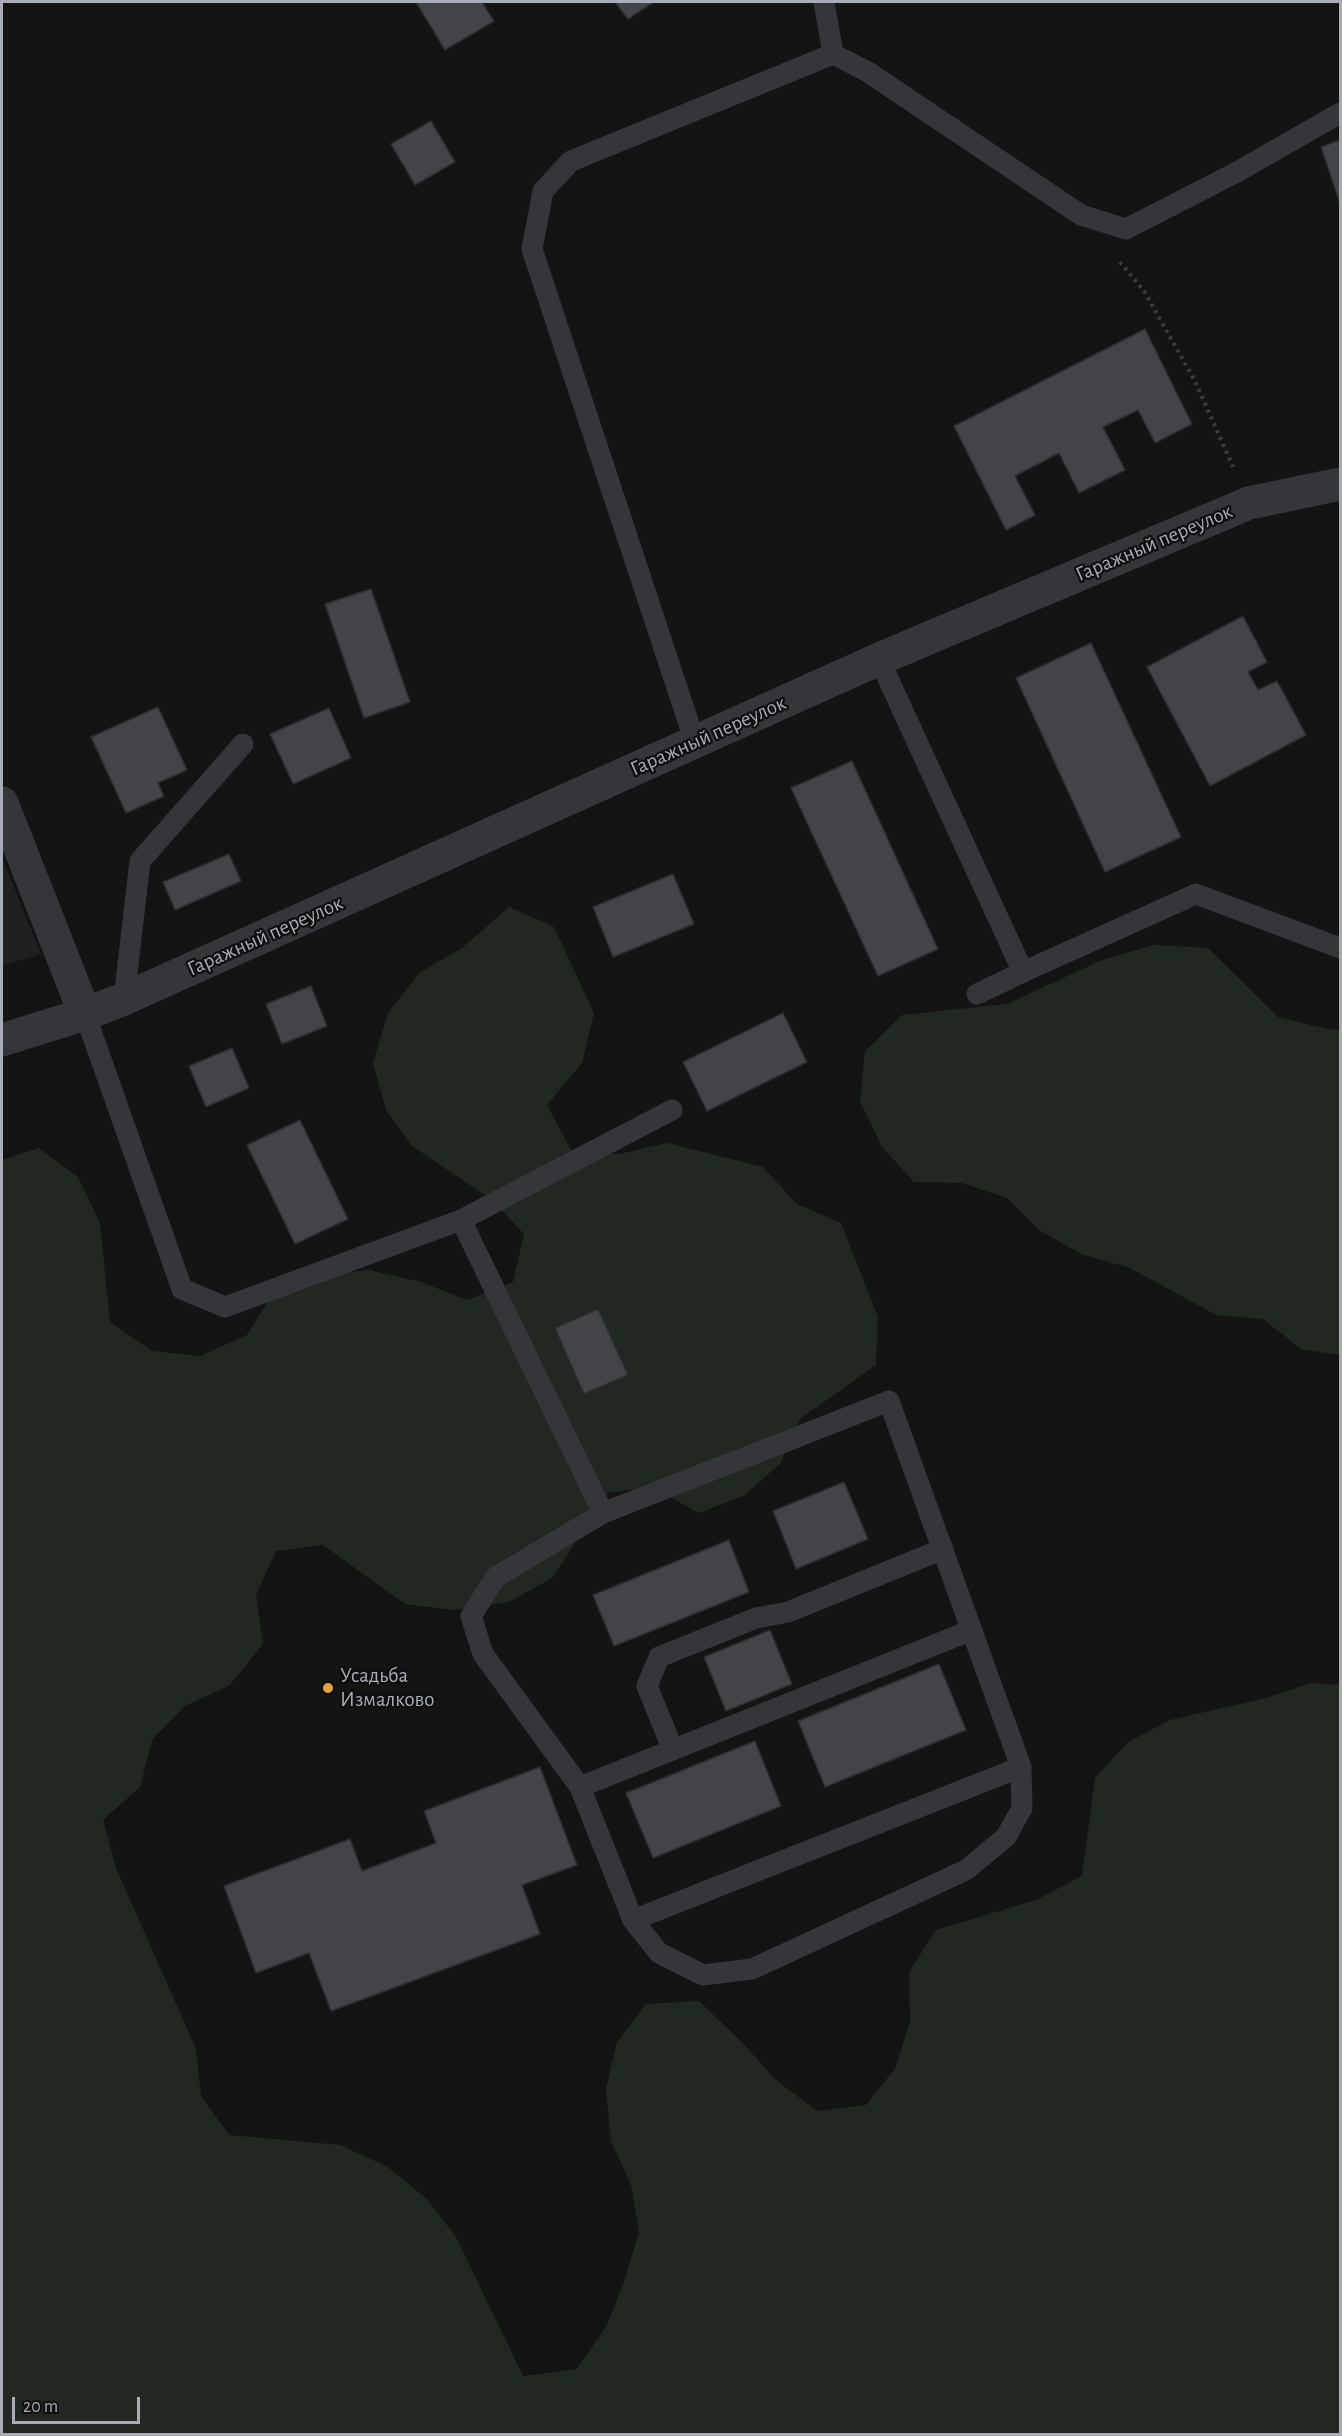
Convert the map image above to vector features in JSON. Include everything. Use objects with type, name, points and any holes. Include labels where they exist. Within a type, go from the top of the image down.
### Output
[{"type":"street","name":"Гаражный переулок","points":[[2,1040],[124,999],[879,659],[1249,503],[1341,484]]},
{"type":"street","points":[[2,803],[85,1014]]},
{"type":"lane","points":[[824,2],[833,54]]},
{"type":"lane","points":[[695,742],[532,249],[543,191],[571,161],[833,54],[868,72],[1081,215],[1126,229],[1237,172],[1341,113]]},
{"type":"lane","points":[[879,659],[1023,972]]},
{"type":"lane","points":[[124,999],[141,861],[243,744]]},
{"type":"lane","points":[[977,994],[1196,894],[1341,948]]},
{"type":"lane","points":[[85,1014],[182,1289],[225,1307],[462,1220],[672,1110]]},
{"type":"lane","points":[[462,1220],[603,1513]]},
{"type":"lane","points":[[889,1401],[1022,1767],[1022,1808],[1006,1837],[966,1870],[752,1969],[703,1975],[659,1953],[633,1920],[580,1787],[483,1654],[471,1616],[496,1577],[603,1513],[889,1401]]},
{"type":"lane","points":[[673,1750],[647,1686],[659,1657],[756,1618],[788,1612],[943,1549]]},
{"type":"lane","points":[[580,1787],[972,1630]]},
{"type":"lane","points":[[633,1920],[1022,1767]]},
{"type":"path","points":[[1081,215],[1144,291],[1195,381],[1249,503]]},
{"type":"shaded area","points":[[2,858],[41,954],[2,966]]},
{"type":"shaded area","points":[[509,907],[554,927],[594,1013],[582,1063],[547,1105],[571,1150],[619,1154],[667,1143],[763,1167],[797,1204],[841,1223],[878,1317],[876,1365],[800,1419],[780,1464],[743,1496],[699,1513],[654,1488],[609,1492],[552,1578],[509,1602],[453,1610],[405,1604],[323,1545],[276,1551],[256,1595],[263,1644],[230,1685],[185,1706],[152,1740],[140,1787],[103,1820],[116,1868],[196,2049],[201,2096],[229,2135],[340,2145],[388,2167],[427,2199],[456,2237],[523,2376],[577,2369],[607,2325],[625,2279],[639,2232],[631,2185],[611,2141],[606,2089],[617,2042],[646,2004],[699,2001],[742,2042],[776,2080],[817,2111],[866,2105],[896,2067],[910,2021],[909,1972],[936,1930],[1036,1900],[1082,1876],[1095,1778],[1128,1742],[1170,1720],[1266,1698],[1311,1683],[1340,1685],[1340,2434],[2,2434],[2,1160],[39,1148],[78,1177],[100,1223],[110,1322],[152,1351],[200,1356],[247,1335],[274,1291],[318,1275],[370,1270],[421,1282],[467,1300],[513,1282],[524,1234],[491,1199],[412,1146],[386,1110],[373,1063],[388,1013],[419,973],[462,948]]},
{"type":"shaded area","points":[[1154,945],[1208,948],[1278,1017],[1340,1030],[1340,1355],[1301,1349],[1263,1319],[1216,1315],[1130,1268],[1081,1254],[1039,1230],[1007,1198],[962,1183],[914,1182],[882,1147],[860,1101],[865,1051],[902,1015],[1007,1004],[1102,960]]},
{"type":"building","points":[[416,2],[482,2],[494,21],[445,50]]},
{"type":"building","points":[[615,2],[654,2],[628,19]]},
{"type":"building","points":[[431,121],[455,162],[415,185],[391,144]]},
{"type":"building","points":[[1340,140],[1340,203],[1321,147]]},
{"type":"building","points":[[1145,329],[1192,424],[1155,443],[1138,410],[1103,427],[1125,470],[1079,493],[1059,453],[1015,476],[1035,515],[1006,530],[954,426]]},
{"type":"building","points":[[371,589],[410,702],[364,718],[325,604]]},
{"type":"building","points":[[1243,616],[1267,662],[1248,672],[1258,690],[1277,681],[1306,735],[1210,786],[1147,667]]},
{"type":"building","points":[[1091,643],[1181,837],[1105,872],[1016,678]]},
{"type":"building","points":[[158,707],[187,770],[158,783],[164,796],[126,813],[91,737]]},
{"type":"building","points":[[329,708],[351,758],[293,784],[270,734]]},
{"type":"building","points":[[852,761],[938,949],[878,976],[791,788]]},
{"type":"building","points":[[229,854],[241,881],[175,910],[163,882]]},
{"type":"building","points":[[673,874],[694,924],[613,957],[593,907]]},
{"type":"building","points":[[311,986],[327,1026],[282,1044],[266,1004]]},
{"type":"building","points":[[783,1013],[807,1062],[707,1111],[683,1062]]},
{"type":"building","points":[[232,1048],[249,1088],[206,1107],[189,1066]]},
{"type":"building","points":[[300,1120],[348,1219],[295,1244],[247,1145]]},
{"type":"building","points":[[598,1309],[628,1375],[584,1394],[555,1328]]},
{"type":"building","points":[[844,1482],[868,1539],[796,1569],[773,1511]]},
{"type":"building","points":[[729,1540],[749,1592],[614,1646],[593,1595]]},
{"type":"building","points":[[770,1630],[792,1684],[726,1711],[704,1657]]},
{"type":"building","points":[[939,1664],[966,1730],[825,1787],[798,1721]]},
{"type":"building","points":[[755,1741],[781,1806],[653,1858],[626,1793]]},
{"type":"building","points":[[540,1767],[577,1865],[522,1885],[540,1934],[331,2011],[309,1953],[256,1973],[224,1886],[350,1839],[362,1871],[436,1843],[424,1811]]},
{"type":"place","name":"Усадьба Измалково","points":[[328,1688]]}]
